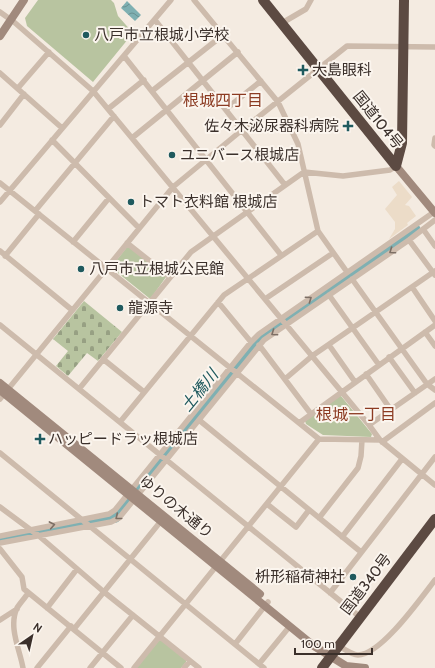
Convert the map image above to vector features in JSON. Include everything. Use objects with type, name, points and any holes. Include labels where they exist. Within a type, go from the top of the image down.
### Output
[{"type":"highway","name":"国道104号","points":[[263,0],[396,166]]},
{"type":"highway","name":"国道104号","points":[[396,166],[402,143],[404,0]]},
{"type":"highway","name":"国道340号","points":[[322,668],[435,519]]},
{"type":"street","points":[[0,36],[24,0]]},
{"type":"street","points":[[0,202],[171,0]]},
{"type":"street","points":[[194,0],[278,102],[298,144],[318,230],[347,272]]},
{"type":"street","points":[[282,23],[306,8],[311,0]]},
{"type":"street","points":[[0,12],[11,19],[93,91],[341,392],[370,425],[381,441],[435,485]]},
{"type":"street","points":[[154,20],[285,185]]},
{"type":"street","points":[[152,91],[223,35]]},
{"type":"street","points":[[3,393],[173,187],[242,130],[347,46],[435,47]]},
{"type":"street","points":[[18,88],[49,52]]},
{"type":"street","points":[[132,138],[238,52]]},
{"type":"street","points":[[124,56],[281,254]]},
{"type":"street","points":[[0,73],[62,128]]},
{"type":"street","points":[[108,109],[144,80]]},
{"type":"street","points":[[226,109],[261,81]]},
{"type":"street","points":[[0,125],[24,94]]},
{"type":"street","points":[[6,256],[37,212],[114,116]]},
{"type":"street","points":[[435,138],[435,146]]},
{"type":"street","points":[[52,140],[139,228]]},
{"type":"street","points":[[79,388],[191,252],[304,172],[343,176],[390,170],[396,166],[435,215]]},
{"type":"street","points":[[0,183],[319,439],[381,441],[435,403]]},
{"type":"street","points":[[73,242],[109,198]]},
{"type":"street","points":[[0,536],[109,514],[115,510],[166,460],[264,340],[409,240],[423,229],[435,215]]},
{"type":"street","points":[[0,544],[114,521],[119,518],[132,495],[160,455],[259,334],[347,272],[435,215]]},
{"type":"street","points":[[423,229],[435,246]]},
{"type":"street","points":[[120,422],[224,295],[281,254],[318,230]]},
{"type":"street","points":[[285,379],[312,356],[434,273],[409,240]]},
{"type":"street","points":[[127,243],[170,277]]},
{"type":"street","points":[[0,251],[72,310]]},
{"type":"street","points":[[265,299],[333,253]]},
{"type":"street","points":[[352,279],[427,384],[435,390]]},
{"type":"street","points":[[412,287],[435,321]]},
{"type":"street","points":[[329,295],[379,365]]},
{"type":"street","points":[[218,302],[251,342]]},
{"type":"street","points":[[0,325],[360,617]]},
{"type":"street","points":[[299,423],[435,325]]},
{"type":"street","points":[[425,332],[435,346]]},
{"type":"street","points":[[259,345],[311,414]]},
{"type":"street","points":[[329,345],[355,382]]},
{"type":"street","points":[[389,358],[415,393]]},
{"type":"street","points":[[103,359],[144,392]]},
{"type":"street","points":[[366,374],[391,410]]},
{"type":"street","points":[[370,425],[435,379]]},
{"type":"street","name":"ゆりの木通り","points":[[0,383],[3,393],[267,604],[318,642],[331,656]]},
{"type":"street","points":[[199,420],[361,552]]},
{"type":"street","points":[[134,668],[319,439]]},
{"type":"street","points":[[319,518],[358,468],[361,456],[362,440]]},
{"type":"street","points":[[0,453],[262,666],[290,626]]},
{"type":"street","points":[[330,593],[435,457]]},
{"type":"street","points":[[342,537],[402,459]]},
{"type":"street","name":"ゆりの木通り","points":[[132,495],[161,521],[218,564]]},
{"type":"street","points":[[267,504],[296,527],[309,510]]},
{"type":"street","points":[[0,507],[28,530],[38,536],[104,592],[199,668]]},
{"type":"street","points":[[37,668],[104,592],[161,521]]},
{"type":"street","points":[[1,553],[22,578],[24,589],[28,593],[121,668]]},
{"type":"street","points":[[47,608],[77,569]]},
{"type":"street","points":[[339,646],[356,655],[366,654],[389,637],[435,580]]},
{"type":"street","points":[[0,620],[17,609],[28,593]]},
{"type":"street","points":[[235,644],[267,604]]},
{"type":"street","name":"ゆりの木通り","points":[[267,604],[314,646],[346,667],[365,668]]},
{"type":"street","points":[[17,609],[14,636],[21,655],[22,668]]},
{"type":"street","points":[[90,668],[133,615]]},
{"type":"street","points":[[184,668],[190,661]]},
{"type":"green space","name":"八戸市立根城小学校","points":[[38,0],[111,0],[114,3],[118,16],[133,33],[93,82],[27,26],[25,18]]},
{"type":"green space","points":[[127,247],[130,247],[166,277],[151,298],[149,298],[113,269],[112,266]]},
{"type":"green space","points":[[84,301],[122,332],[98,361],[87,353],[68,376],[56,366],[68,351],[53,339]]},
{"type":"green space","points":[[341,396],[372,434],[371,437],[323,435],[306,424],[305,421]]},
{"type":"green space","points":[[160,639],[186,660],[186,662],[181,668],[136,668]]},
{"type":"shaded area","points":[[399,181],[412,197],[405,205],[409,206],[416,216],[407,223],[408,225],[389,239],[395,229],[395,222],[385,209],[397,195],[392,187]]},
{"type":"water","points":[[127,1],[141,15],[135,21],[121,8]]},
{"type":"waterway","name":"土橋川","points":[[0,540],[116,518],[259,339],[416,229]]},
{"type":"place","name":"八戸市立根城小学校","points":[[86,35]]},
{"type":"place","name":"大島眼科","points":[[303,70]]},
{"type":"place","name":"佐々木泌尿器科病院","points":[[348,126]]},
{"type":"place","name":"ユニバース根城店","points":[[172,155]]},
{"type":"place","name":"トマト衣料館 根城店","points":[[131,202]]},
{"type":"place","name":"八戸市立根城公民館","points":[[81,269]]},
{"type":"place","name":"龍源寺","points":[[120,308]]},
{"type":"place","name":"ハッピードラッ根城店","points":[[40,439]]},
{"type":"place","name":"枡形稲荷神社","points":[[353,577]]},
{"type":"district","name":"根城四丁目","points":[[223,100]]},
{"type":"district","name":"根城一丁目","points":[[356,414]]}]
